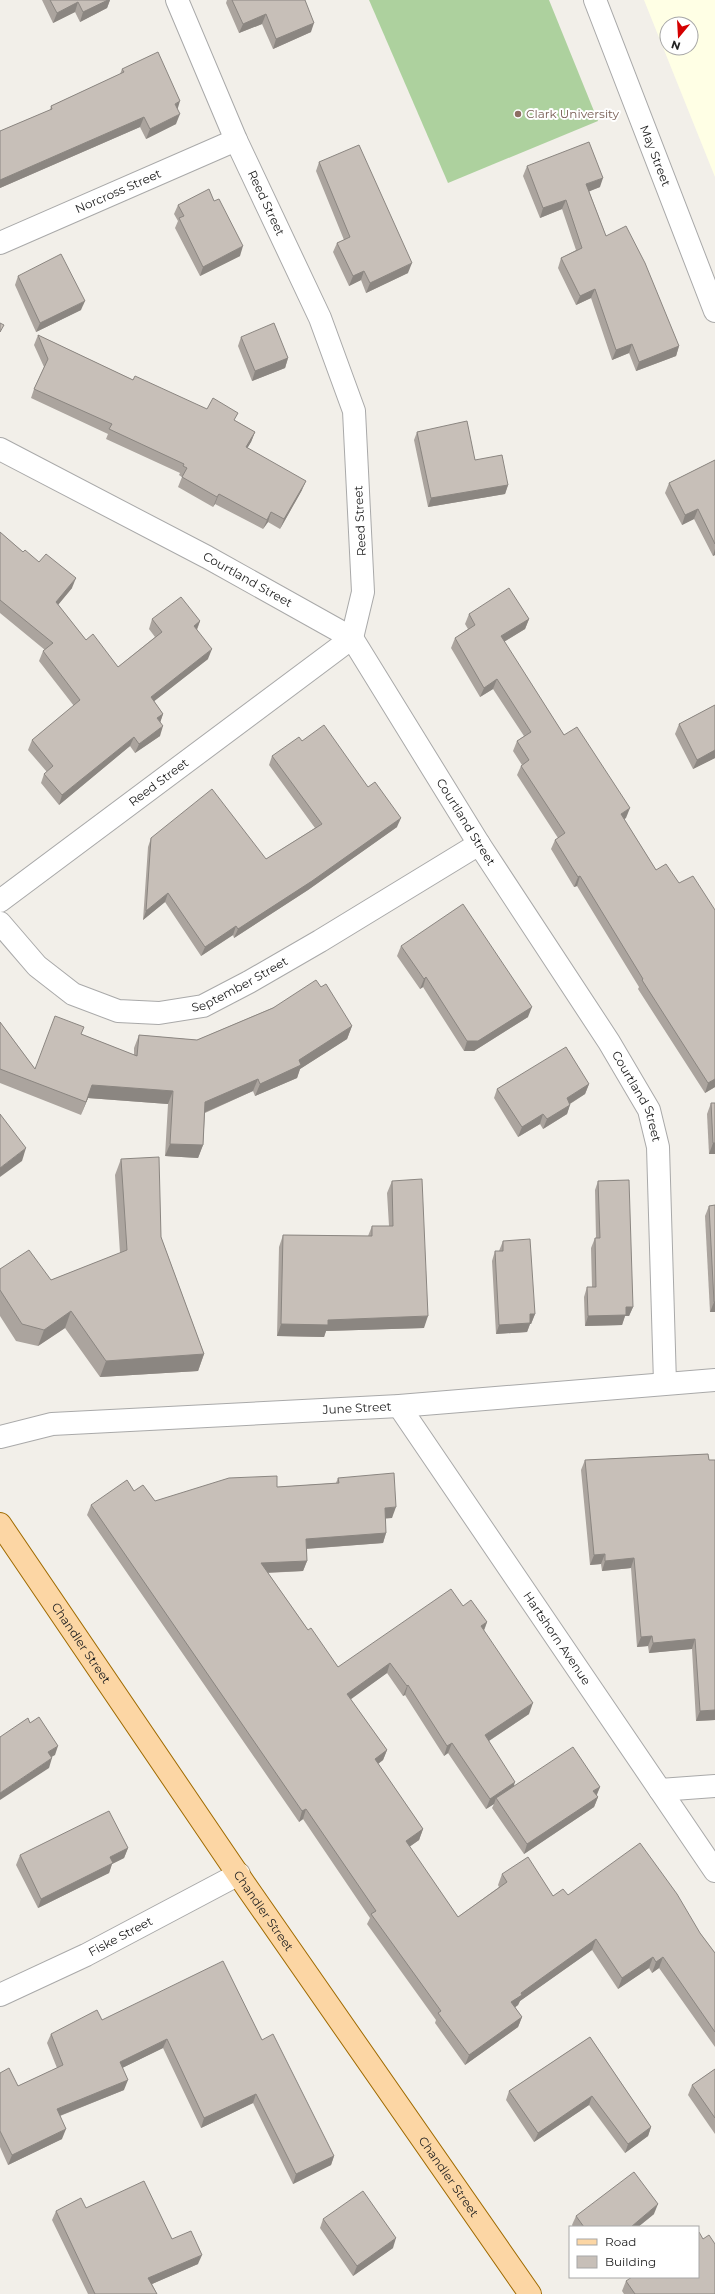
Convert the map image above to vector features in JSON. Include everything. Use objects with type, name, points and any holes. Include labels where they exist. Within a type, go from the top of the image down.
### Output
[{"type":"main road","name":"Chandler Street","points":[[0,1524],[239,1874],[530,2294]]},
{"type":"street","name":"Reed Street","points":[[0,901],[352,638],[363,592],[354,411],[320,318],[236,140],[177,0]]},
{"type":"street","name":"May Street","points":[[596,0],[715,311]]},
{"type":"street","name":"Norcross Street","points":[[0,244],[236,140]]},
{"type":"street","name":"Courtland Street","points":[[0,449],[207,557],[352,638],[479,844],[609,1042],[649,1110],[658,1147],[665,1383]]},
{"type":"street","name":"September Street","points":[[0,923],[37,966],[72,994],[118,1011],[159,1013],[204,1006],[313,944],[479,844]]},
{"type":"street","name":"June Street","points":[[0,1437],[52,1424],[399,1406],[715,1380]]},
{"type":"street","name":"Hartshorn Avenue","points":[[399,1406],[715,1871]]},
{"type":"street","points":[[660,1790],[715,1786]]},
{"type":"street","name":"Fiske Street","points":[[0,1995],[86,1955],[239,1874]]},
{"type":"shaded area","points":[[644,0],[715,0],[715,177],[666,56],[699,56],[699,16],[659,16],[659,37]]},
{"type":"green space","points":[[369,0],[549,0],[598,121],[448,183]]},
{"type":"building","points":[[50,0],[108,0],[83,12],[78,2],[57,13]]},
{"type":"building","points":[[232,0],[305,0],[314,23],[276,39],[266,14],[243,24]]},
{"type":"building","points":[[158,52],[180,101],[175,104],[180,114],[150,129],[144,117],[0,180],[0,131],[52,109],[51,106],[124,72],[122,69]]},
{"type":"building","points":[[589,142],[603,178],[586,184],[606,236],[626,226],[645,263],[679,346],[639,362],[632,344],[616,350],[595,289],[580,296],[561,258],[582,248],[566,200],[543,208],[527,166]]},
{"type":"building","points":[[359,145],[412,263],[370,283],[364,271],[353,276],[337,243],[350,237],[319,162]]},
{"type":"building","points":[[209,189],[214,201],[219,199],[243,246],[203,267],[179,218],[184,216],[178,205]]},
{"type":"building","points":[[61,254],[85,301],[40,323],[18,276]]},
{"type":"building","points":[[0,323],[4,325],[0,332]]},
{"type":"building","points":[[274,323],[288,358],[255,371],[241,337]]},
{"type":"building","points":[[38,335],[133,380],[135,376],[207,409],[213,398],[238,413],[234,420],[255,432],[246,447],[306,481],[284,519],[271,512],[267,520],[219,494],[217,497],[182,477],[187,468],[183,466],[184,464],[109,429],[112,424],[34,389],[48,359]]},
{"type":"building","points":[[467,421],[475,460],[502,455],[508,485],[431,498],[417,432]]},
{"type":"building","points":[[715,460],[715,544],[698,509],[685,515],[669,483]]},
{"type":"building","points":[[0,532],[23,552],[25,550],[39,562],[46,554],[76,578],[56,602],[86,640],[93,634],[118,667],[162,632],[152,619],[181,597],[200,621],[194,626],[212,649],[151,697],[163,714],[157,718],[163,726],[139,744],[134,737],[62,795],[44,774],[53,766],[32,740],[80,700],[43,651],[53,643],[0,600]]},
{"type":"building","points":[[509,588],[529,619],[501,636],[564,735],[577,727],[630,808],[621,814],[656,870],[666,864],[679,883],[693,876],[715,910],[715,1079],[708,1083],[642,980],[643,979],[580,876],[578,877],[555,840],[565,833],[521,766],[529,760],[517,741],[531,732],[497,679],[484,688],[455,638],[475,625],[469,614]]},
{"type":"building","points":[[715,705],[715,750],[697,760],[679,724]]},
{"type":"building","points":[[324,725],[368,787],[375,782],[401,818],[312,881],[238,929],[236,926],[205,947],[168,893],[146,911],[151,838],[212,789],[266,859],[322,824],[272,756],[299,737],[302,741]]},
{"type":"building","points":[[463,904],[532,1007],[478,1041],[467,1041],[426,977],[424,979],[401,946]]},
{"type":"building","points":[[316,980],[321,987],[326,984],[352,1026],[299,1060],[301,1065],[260,1084],[258,1079],[205,1102],[203,1145],[170,1144],[173,1091],[92,1085],[86,1102],[0,1069],[0,1022],[35,1069],[55,1016],[84,1027],[81,1034],[137,1056],[139,1035],[197,1040],[273,1008]]},
{"type":"building","points":[[566,1047],[589,1084],[567,1098],[570,1105],[547,1119],[543,1114],[522,1127],[497,1089]]},
{"type":"building","points":[[711,1103],[715,1103],[715,1143],[713,1143]]},
{"type":"building","points":[[0,1114],[26,1148],[0,1168]]},
{"type":"building","points":[[159,1157],[161,1237],[204,1354],[106,1361],[71,1311],[44,1330],[22,1324],[0,1290],[0,1269],[29,1250],[51,1280],[127,1250],[121,1159]]},
{"type":"building","points":[[422,1179],[428,1316],[328,1320],[328,1325],[281,1324],[283,1235],[372,1236],[372,1226],[393,1226],[392,1181]]},
{"type":"building","points":[[629,1180],[633,1307],[626,1307],[626,1315],[588,1316],[587,1287],[596,1287],[595,1238],[600,1238],[598,1181]]},
{"type":"building","points":[[715,1205],[715,1302],[714,1302],[709,1206]]},
{"type":"building","points":[[530,1239],[535,1314],[530,1314],[530,1323],[499,1325],[495,1251],[503,1251],[503,1241]]},
{"type":"building","points":[[708,1454],[709,1460],[715,1460],[715,1710],[700,1711],[695,1639],[653,1643],[652,1636],[641,1637],[634,1558],[605,1561],[605,1554],[594,1555],[585,1460]]},
{"type":"building","points":[[394,1473],[396,1507],[385,1508],[386,1533],[306,1539],[307,1561],[261,1563],[308,1630],[311,1628],[338,1667],[451,1589],[463,1606],[471,1600],[487,1622],[481,1626],[533,1703],[485,1735],[515,1782],[490,1799],[452,1743],[447,1746],[408,1685],[407,1686],[390,1663],[347,1694],[387,1750],[375,1759],[423,1829],[406,1841],[458,1917],[507,1882],[502,1874],[528,1857],[553,1896],[563,1889],[568,1895],[640,1843],[677,1894],[700,1933],[715,1953],[715,2032],[663,1957],[656,1962],[653,1957],[622,1978],[596,1939],[521,1993],[522,1995],[511,2002],[522,2017],[469,2055],[438,2013],[441,2011],[371,1914],[376,1911],[306,1809],[302,1811],[91,1505],[127,1480],[134,1491],[143,1485],[155,1501],[229,1478],[277,1476],[277,1487],[339,1483],[338,1478]]},
{"type":"building","points":[[39,1717],[58,1746],[48,1752],[52,1758],[0,1793],[0,1737],[28,1718],[30,1723]]},
{"type":"building","points":[[573,1747],[600,1787],[593,1791],[598,1797],[527,1844],[496,1798]]},
{"type":"building","points":[[109,1811],[128,1848],[110,1857],[113,1863],[41,1899],[20,1855]]},
{"type":"building","points":[[223,1961],[262,2040],[273,2034],[334,2156],[296,2174],[256,2094],[204,2118],[167,2039],[120,2062],[128,2080],[57,2109],[66,2129],[12,2155],[0,2131],[0,2073],[9,2068],[18,2086],[63,2065],[51,2034],[97,2010],[102,2020]]},
{"type":"building","points":[[590,2037],[651,2127],[628,2144],[592,2096],[538,2133],[509,2091]]},
{"type":"building","points":[[715,2069],[715,2118],[692,2085]]},
{"type":"building","points":[[634,2172],[658,2204],[632,2226],[583,2226],[576,2216]]},
{"type":"building","points":[[144,2181],[172,2239],[191,2231],[202,2255],[148,2278],[157,2294],[95,2294],[56,2211],[81,2198],[86,2208]]},
{"type":"building","points":[[363,2191],[396,2238],[357,2266],[323,2219]]},
{"type":"building","points":[[699,2232],[703,2239],[709,2235],[715,2244],[715,2294],[635,2294],[626,2281],[630,2278],[699,2278]]},
{"type":"place","name":"Clark University","points":[[518,114]]}]
